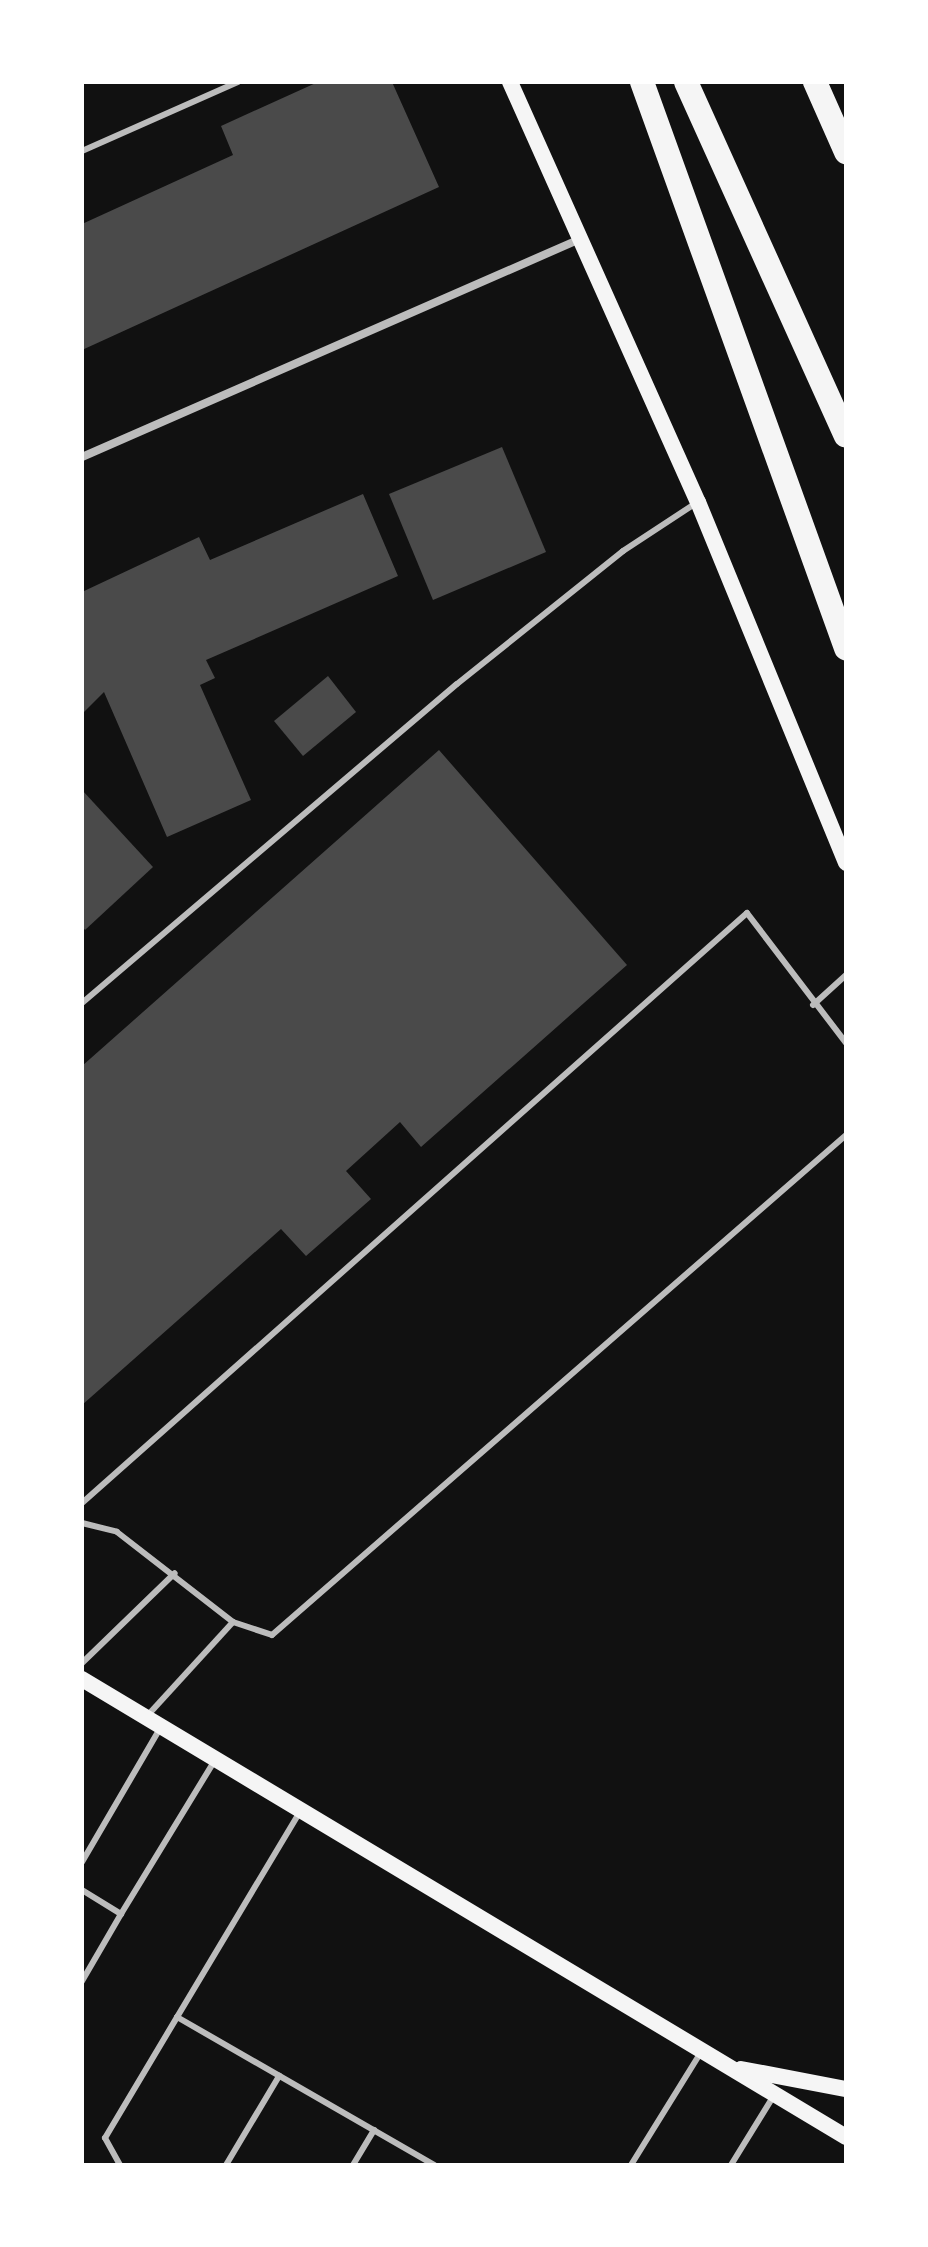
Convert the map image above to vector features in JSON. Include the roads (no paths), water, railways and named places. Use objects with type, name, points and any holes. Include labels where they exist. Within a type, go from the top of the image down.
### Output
[{"type":"highway","points":[[642,82],[846,648]]},
{"type":"highway","points":[[686,82],[846,436]]},
{"type":"highway","points":[[815,82],[846,152]]},
{"type":"main road","points":[[510,82],[698,502],[846,863]]},
{"type":"main road","points":[[82,1679],[846,2137]]},
{"type":"main road","points":[[729,2067],[846,2089]]},
{"type":"street","points":[[82,457],[580,239]]},
{"type":"lane","points":[[82,151],[238,82]]},
{"type":"lane","points":[[82,1003],[479,666],[623,551],[698,502]]},
{"type":"lane","points":[[82,1503],[747,913],[813,1005],[846,1043]]},
{"type":"lane","points":[[813,1005],[846,975]]},
{"type":"lane","points":[[82,1523],[117,1532],[175,1573],[233,1622],[272,1635],[846,1135]]},
{"type":"lane","points":[[82,1663],[175,1573]]},
{"type":"lane","points":[[146,1717],[233,1622]]},
{"type":"lane","points":[[82,1862],[161,1727]]},
{"type":"lane","points":[[82,1981],[216,1759]]},
{"type":"lane","points":[[120,2165],[105,2138],[301,1810]]},
{"type":"lane","points":[[82,1890],[121,1914]]},
{"type":"lane","points":[[177,2017],[434,2165]]},
{"type":"lane","points":[[631,2165],[702,2050]]},
{"type":"lane","points":[[226,2165],[279,2076]]},
{"type":"lane","points":[[731,2165],[775,2094]]},
{"type":"lane","points":[[353,2165],[374,2130]]}]
